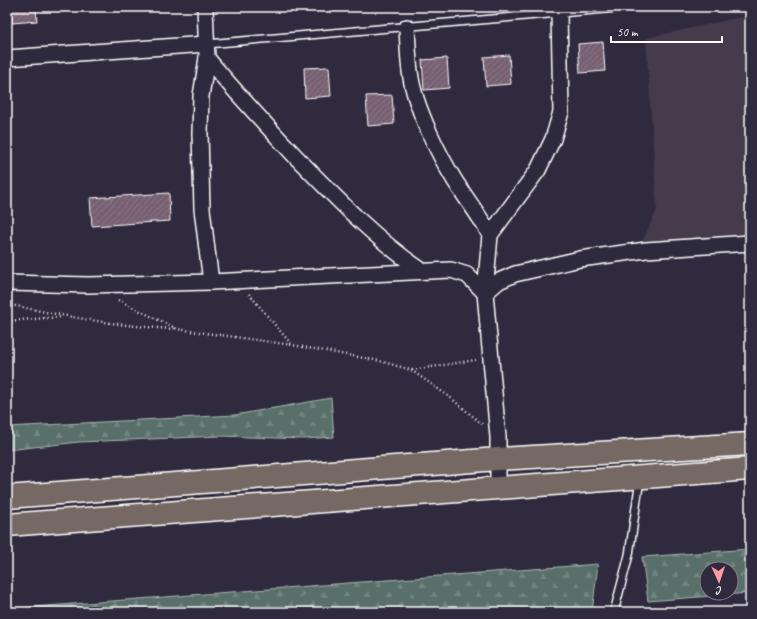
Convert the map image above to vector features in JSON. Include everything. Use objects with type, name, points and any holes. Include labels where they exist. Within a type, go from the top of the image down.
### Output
[{"type":"highway","points":[[7,497],[498,459],[750,444]]},
{"type":"highway","points":[[7,525],[750,469]]},
{"type":"street","points":[[205,7],[207,51],[201,96],[200,133],[202,209],[211,282]]},
{"type":"street","points":[[490,235],[538,170],[553,139],[561,112],[559,13]]},
{"type":"street","points":[[407,27],[411,78],[425,120],[455,181],[482,218],[490,235],[485,293],[498,437],[498,487]]},
{"type":"street","points":[[7,58],[207,51]]},
{"type":"street","points":[[207,51],[235,92],[324,187],[396,254],[422,270]]},
{"type":"street","points":[[485,293],[499,281],[515,274],[580,259],[646,250],[750,243]]},
{"type":"street","points":[[7,284],[88,285],[211,282],[422,270],[451,270],[467,275],[485,293]]},
{"type":"lane","points":[[207,51],[407,27],[629,7]]},
{"type":"lane","points":[[614,612],[629,555],[641,477]]},
{"type":"path","points":[[237,280],[292,345]]},
{"type":"path","points":[[115,298],[176,329]]},
{"type":"path","points":[[7,304],[132,327],[176,329],[292,345],[380,361],[411,370],[452,398],[498,437]]},
{"type":"path","points":[[7,321],[66,316]]},
{"type":"path","points":[[411,370],[490,357]]},
{"type":"shaded area","points":[[750,15],[750,241],[639,248],[657,210],[646,38]]},
{"type":"green space","points":[[331,398],[334,437],[303,439],[221,436],[79,442],[7,450],[7,427],[235,415]]},
{"type":"green space","points":[[750,549],[750,593],[739,594],[739,561],[699,561],[699,597],[648,601],[642,557]]},
{"type":"green space","points":[[598,564],[592,612],[7,612],[7,609]]},
{"type":"building","points":[[11,7],[36,7],[37,21],[12,23]]},
{"type":"building","points":[[72,7],[97,7],[97,9],[72,11]]},
{"type":"building","points":[[131,7],[156,7],[131,9]]},
{"type":"building","points":[[603,42],[605,71],[580,73],[578,44]]},
{"type":"building","points":[[509,55],[511,84],[486,86],[484,57]]},
{"type":"building","points":[[447,58],[449,88],[424,90],[422,60]]},
{"type":"building","points":[[329,67],[331,96],[305,98],[304,68]]},
{"type":"building","points":[[392,95],[394,124],[368,126],[366,96]]},
{"type":"building","points":[[169,193],[170,221],[92,226],[90,198]]}]
